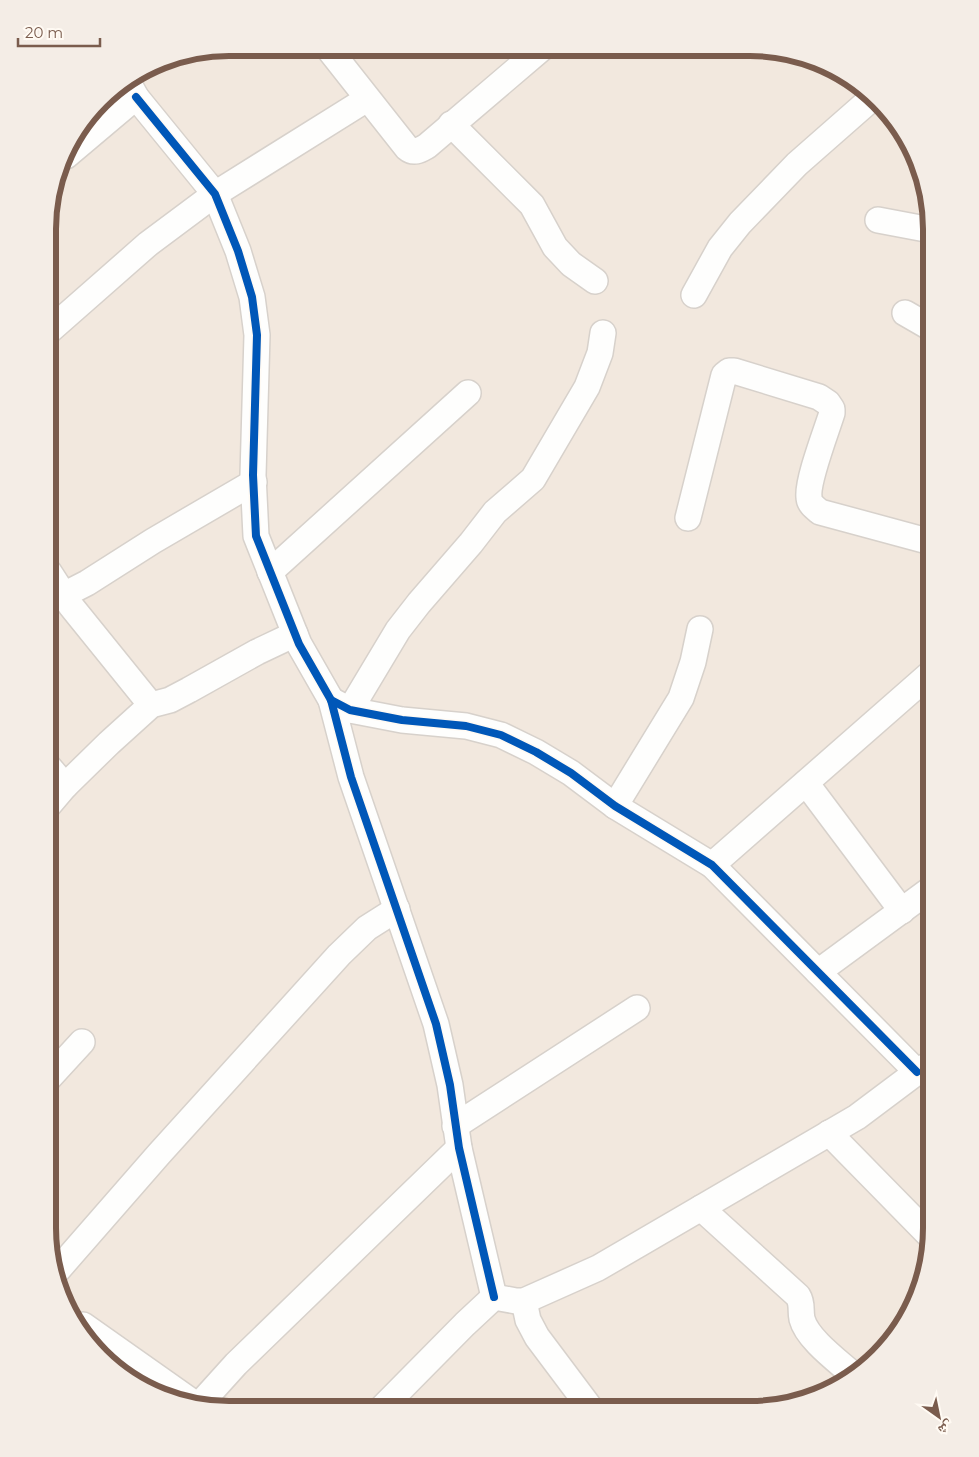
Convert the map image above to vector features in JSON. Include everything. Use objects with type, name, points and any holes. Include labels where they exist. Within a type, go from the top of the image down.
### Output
[{"type":"street","points":[[335,57],[411,151],[415,152],[427,146],[532,56]]},
{"type":"street","points":[[79,143],[132,90],[215,194],[238,251],[252,297],[257,335],[254,482],[256,536],[295,634],[340,705],[351,776],[436,1024],[450,1085],[457,1137],[494,1296]]},
{"type":"street","points":[[56,325],[148,244],[215,194],[367,98]]},
{"type":"street","points":[[694,295],[720,248],[740,223],[797,164],[867,103]]},
{"type":"street","points":[[451,124],[532,205],[555,247],[571,264],[596,281]]},
{"type":"street","points":[[878,220],[923,228]]},
{"type":"street","points":[[904,313],[923,323]]},
{"type":"street","points":[[340,705],[419,603],[495,512],[533,479],[587,386],[600,353],[603,333]]},
{"type":"street","points":[[688,518],[724,375],[729,371],[734,371],[819,397],[830,405],[832,413],[810,484],[809,498],[813,506],[820,512],[923,540]]},
{"type":"street","points":[[270,572],[468,393]]},
{"type":"street","points":[[56,599],[87,583],[153,541],[254,482]]},
{"type":"street","points":[[56,599],[71,606],[151,705]]},
{"type":"street","points":[[615,806],[681,698],[693,662],[700,629]]},
{"type":"street","points":[[56,797],[127,725],[151,705],[170,700],[257,652],[295,634]]},
{"type":"street","points":[[712,866],[923,680]]},
{"type":"street","points":[[340,705],[402,720],[466,726],[501,736],[536,752],[571,772],[615,806],[712,866],[818,972],[922,1066]]},
{"type":"street","points":[[56,775],[65,786]]},
{"type":"street","points":[[806,782],[902,911]]},
{"type":"street","points":[[818,972],[922,896]]},
{"type":"street","points":[[61,1266],[339,954],[367,928],[396,909]]},
{"type":"street","points":[[205,1399],[236,1364],[457,1137],[637,1008]]},
{"type":"street","points":[[56,1070],[82,1042]]},
{"type":"street","points":[[494,1296],[516,1302],[524,1301],[598,1268],[857,1117],[922,1069]]},
{"type":"street","points":[[829,1133],[922,1228]]},
{"type":"street","points":[[702,1208],[798,1296],[802,1303],[802,1319],[808,1331],[823,1348],[848,1370]]},
{"type":"street","points":[[389,1401],[494,1296]]},
{"type":"street","points":[[524,1301],[528,1320],[537,1337],[585,1401]]},
{"type":"street","points":[[90,1330],[182,1394]]},
{"type":"shaded area","points":[[749,56],[772,58],[816,69],[836,79],[855,92],[887,124],[900,143],[910,163],[919,196],[923,230],[922,1239],[914,1283],[900,1314],[887,1333],[855,1365],[836,1378],[816,1388],[783,1397],[749,1401],[230,1401],[207,1399],[163,1388],[143,1378],[124,1365],[92,1333],[79,1314],[69,1294],[62,1272],[56,1227],[56,230],[58,207],[65,174],[79,143],[92,124],[115,99],[143,79],[174,65],[218,57]]},
{"type":"cycle path","points":[[136,97],[215,194],[238,251],[252,297],[257,335],[253,475],[256,536],[299,644],[331,700],[351,777],[436,1024],[450,1085],[459,1148],[494,1297]]},
{"type":"cycle path","points":[[331,700],[350,710],[402,720],[466,726],[501,735],[536,752],[571,773],[615,806],[712,865],[917,1072]]}]
